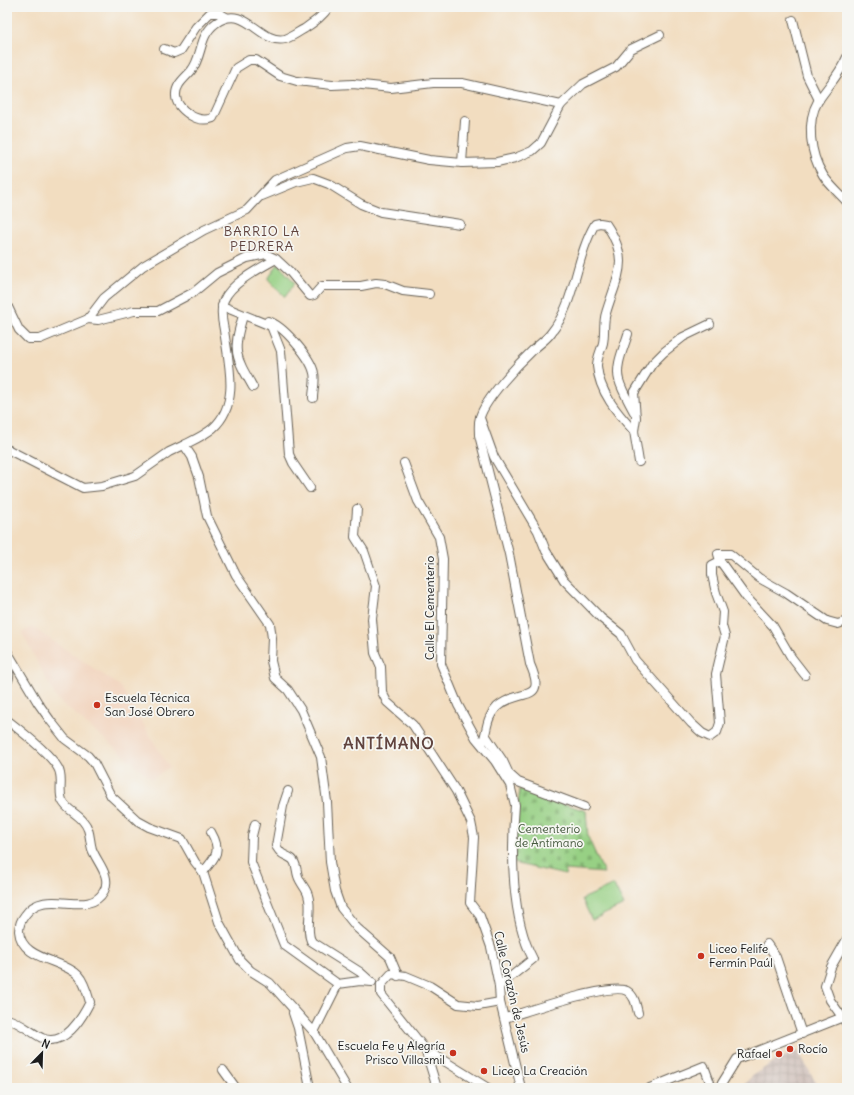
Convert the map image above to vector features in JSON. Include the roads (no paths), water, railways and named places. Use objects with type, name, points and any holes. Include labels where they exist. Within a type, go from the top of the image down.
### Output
[{"type":"street","points":[[329,7],[323,16],[285,39],[275,39],[240,19],[226,18],[215,23],[203,39],[195,64],[181,81],[177,90],[176,97],[180,106],[199,120],[207,121],[213,118],[220,106],[236,68],[249,60],[256,60],[280,76],[297,81],[332,85],[353,84],[391,88],[433,83],[462,83],[561,104]]},
{"type":"street","points":[[164,49],[174,53],[181,50],[196,27],[210,13],[219,13],[226,18]]},
{"type":"street","points":[[793,20],[807,76],[819,100]]},
{"type":"street","points":[[88,319],[104,298],[143,266],[204,230],[247,210],[275,180],[347,148],[360,146],[429,160],[462,163],[497,162],[515,158],[532,151],[542,143],[561,104],[583,84],[616,67],[631,48],[660,35]]},
{"type":"street","points":[[847,57],[836,78],[819,100],[811,122],[811,138],[814,152],[822,173],[847,202]]},
{"type":"street","points":[[462,163],[465,121]]},
{"type":"street","points":[[259,197],[296,182],[313,178],[329,184],[361,204],[381,212],[460,224]]},
{"type":"street","points":[[584,807],[518,782],[509,774],[503,761],[484,740],[488,720],[498,707],[514,698],[533,691],[536,687],[537,679],[530,664],[509,554],[479,435],[480,418],[497,391],[532,350],[550,335],[560,322],[574,285],[589,235],[595,224],[600,223],[606,224],[616,242],[621,256],[621,265],[606,315],[603,344],[598,356],[597,367],[601,382],[612,406],[634,431]]},
{"type":"street","points":[[7,305],[19,330],[28,339],[40,339],[88,319],[98,320],[134,311],[158,310],[194,292],[217,273],[247,258],[266,254],[276,259],[290,272],[310,296],[322,286],[361,286],[376,283],[385,284],[403,291],[429,294]]},
{"type":"street","points":[[7,450],[83,488],[102,486],[135,476],[169,452],[184,445],[213,427],[226,410],[229,399],[231,370],[223,326],[222,306],[224,299],[233,288],[255,271],[276,259]]},
{"type":"street","points":[[222,306],[243,316],[271,326],[281,351],[289,454],[293,463],[310,488]]},
{"type":"street","points":[[243,316],[236,350],[237,360],[253,387]]},
{"type":"street","points":[[261,322],[276,323],[295,342],[304,355],[314,373],[313,398]]},
{"type":"street","points":[[639,462],[634,431],[636,418],[634,393],[652,364],[664,352],[683,337],[710,324]]},
{"type":"street","points":[[628,334],[620,356],[618,371],[619,380],[636,418]]},
{"type":"street","points":[[480,418],[494,457],[538,531],[546,551],[564,580],[601,618],[621,634],[635,660],[691,723],[702,733],[710,737],[717,732],[720,723],[716,674],[725,636],[722,626],[723,612],[712,575],[712,565],[720,561]]},
{"type":"street","points":[[184,445],[192,457],[199,477],[207,516],[236,575],[270,624],[272,638],[271,661],[275,678],[288,690],[301,710],[321,758],[327,802],[330,862],[335,891],[341,908],[357,928],[390,957],[398,976]]},
{"type":"street","name":"Calle El Cementerio","points":[[404,463],[418,501],[439,536],[443,559],[441,664],[458,704],[476,738],[484,740],[510,785],[514,798],[512,872],[524,938],[533,959],[500,986]]},
{"type":"street","name":"Calle Corazón de Jesús","points":[[357,509],[355,537],[364,551],[376,586],[372,619],[375,653],[381,667],[382,692],[387,702],[413,725],[456,791],[471,822],[474,837],[470,902],[480,916],[486,931],[500,986],[500,1002],[521,1088]]},
{"type":"street","points":[[805,675],[773,626],[746,597],[720,561],[718,554],[730,554],[754,574],[786,593],[827,621],[838,624],[847,621]]},
{"type":"street","points":[[7,651],[38,704],[65,738],[88,756],[94,763],[111,796],[138,821],[149,827],[182,839],[195,862],[203,872],[219,922],[240,960],[251,971],[270,983],[314,1032],[347,1088]]},
{"type":"street","points":[[7,665],[9,668],[9,679],[7,682]]},
{"type":"street","points":[[7,720],[42,751],[58,768],[61,777],[61,798],[65,807],[76,813],[89,829],[93,851],[106,878],[105,890],[99,898],[92,902],[81,904],[48,901],[34,906],[26,913],[20,922],[19,931],[22,941],[28,948],[41,957],[78,975],[90,1002],[83,1018],[69,1032],[59,1038],[52,1039],[44,1039],[20,1024],[7,1019]]},
{"type":"street","points":[[288,791],[283,806],[276,846],[282,855],[292,859],[297,867],[297,875],[308,895],[310,909],[309,936],[311,941],[360,972],[370,981],[381,985]]},
{"type":"street","points":[[255,824],[252,836],[251,862],[284,944],[338,984],[370,981]]},
{"type":"street","points":[[203,872],[213,861],[217,852],[215,840],[211,832]]},
{"type":"street","points":[[719,1088],[737,1059],[802,1034],[845,1021],[830,1000],[825,986],[831,967],[847,939]]},
{"type":"street","points":[[767,944],[776,957],[802,1034]]},
{"type":"street","points":[[488,1088],[425,1049],[381,994],[381,985],[391,974],[406,976],[430,986],[458,1004],[478,1006],[500,1002]]},
{"type":"street","points":[[314,1032],[338,984]]},
{"type":"street","points":[[504,1018],[596,992],[622,990],[632,996],[636,1003],[638,1013]]},
{"type":"street","points":[[292,1008],[298,1028],[310,1088]]},
{"type":"street","points":[[425,1049],[437,1088]]},
{"type":"street","points":[[650,1088],[704,1066],[712,1088]]},
{"type":"street","points":[[223,1070],[236,1088]]},
{"type":"place","name":"Escuela Técnica San José Obrero","points":[[97,705]]},
{"type":"place","name":"Liceo Felife Fermín Paúl","points":[[701,956]]},
{"type":"place","name":"Rocío","points":[[790,1049]]},
{"type":"place","name":"Escuela Fe y Alegría Prisco Villasmil","points":[[453,1053]]},
{"type":"place","name":"Rafael","points":[[779,1054]]},
{"type":"place","name":"Liceo La Creación","points":[[484,1071]]},
{"type":"district","name":"BARRIO LA PEDRERA","points":[[262,238]]},
{"type":"district","name":"ANTÍMANO","points":[[389,743]]},
{"type":"park label","name":"Cementerio de Antímano","points":[[549,836]]}]
